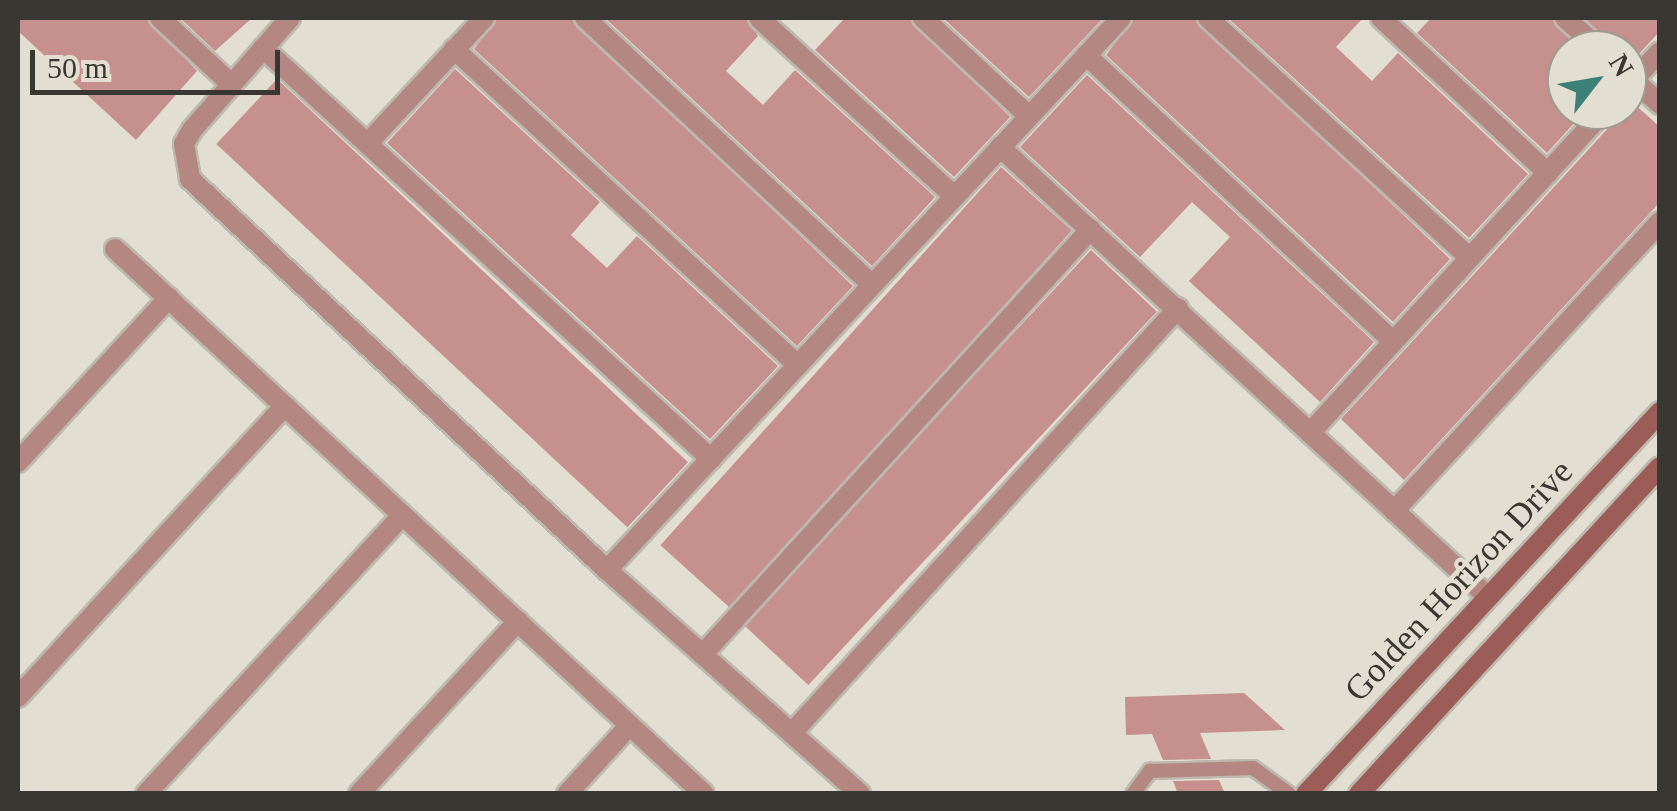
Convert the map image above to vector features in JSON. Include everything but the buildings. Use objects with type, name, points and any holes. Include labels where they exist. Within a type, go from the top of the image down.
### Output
[{"type":"street","points":[[160,18],[231,84]]},
{"type":"street","points":[[290,18],[184,144],[198,188],[608,570],[860,794]]},
{"type":"street","points":[[367,144],[484,18]]},
{"type":"street","points":[[586,18],[872,285]]},
{"type":"street","points":[[760,18],[954,197]]},
{"type":"street","points":[[923,18],[1029,116]]},
{"type":"street","points":[[1208,18],[1470,258]]},
{"type":"street","points":[[1381,18],[1548,173]]},
{"type":"street","points":[[608,570],[1086,55],[1112,21]]},
{"type":"street","points":[[263,48],[711,460]]},
{"type":"street","points":[[454,49],[798,365]]},
{"type":"street","points":[[1086,55],[1393,342]]},
{"type":"street","points":[[1310,433],[1588,130]]},
{"type":"street","points":[[1000,147],[1488,597]]},
{"type":"street","points":[[1394,510],[1660,222]]},
{"type":"street","points":[[703,654],[1091,229]]},
{"type":"street","points":[[116,249],[704,794]]},
{"type":"street","points":[[18,462],[169,298]]},
{"type":"street","points":[[792,733],[1178,308]]},
{"type":"street","points":[[18,698],[285,406]]},
{"type":"street","name":"Golden Horizon Drive","points":[[1306,794],[1660,412]]},
{"type":"street","name":"Golden Horizon Drive","points":[[1359,794],[1660,468]]},
{"type":"street","points":[[146,794],[402,514]]},
{"type":"street","points":[[359,794],[518,620]]},
{"type":"street","points":[[567,794],[630,725]]},
{"type":"lane","points":[[1132,794],[1150,771],[1253,768],[1288,794]]}]
